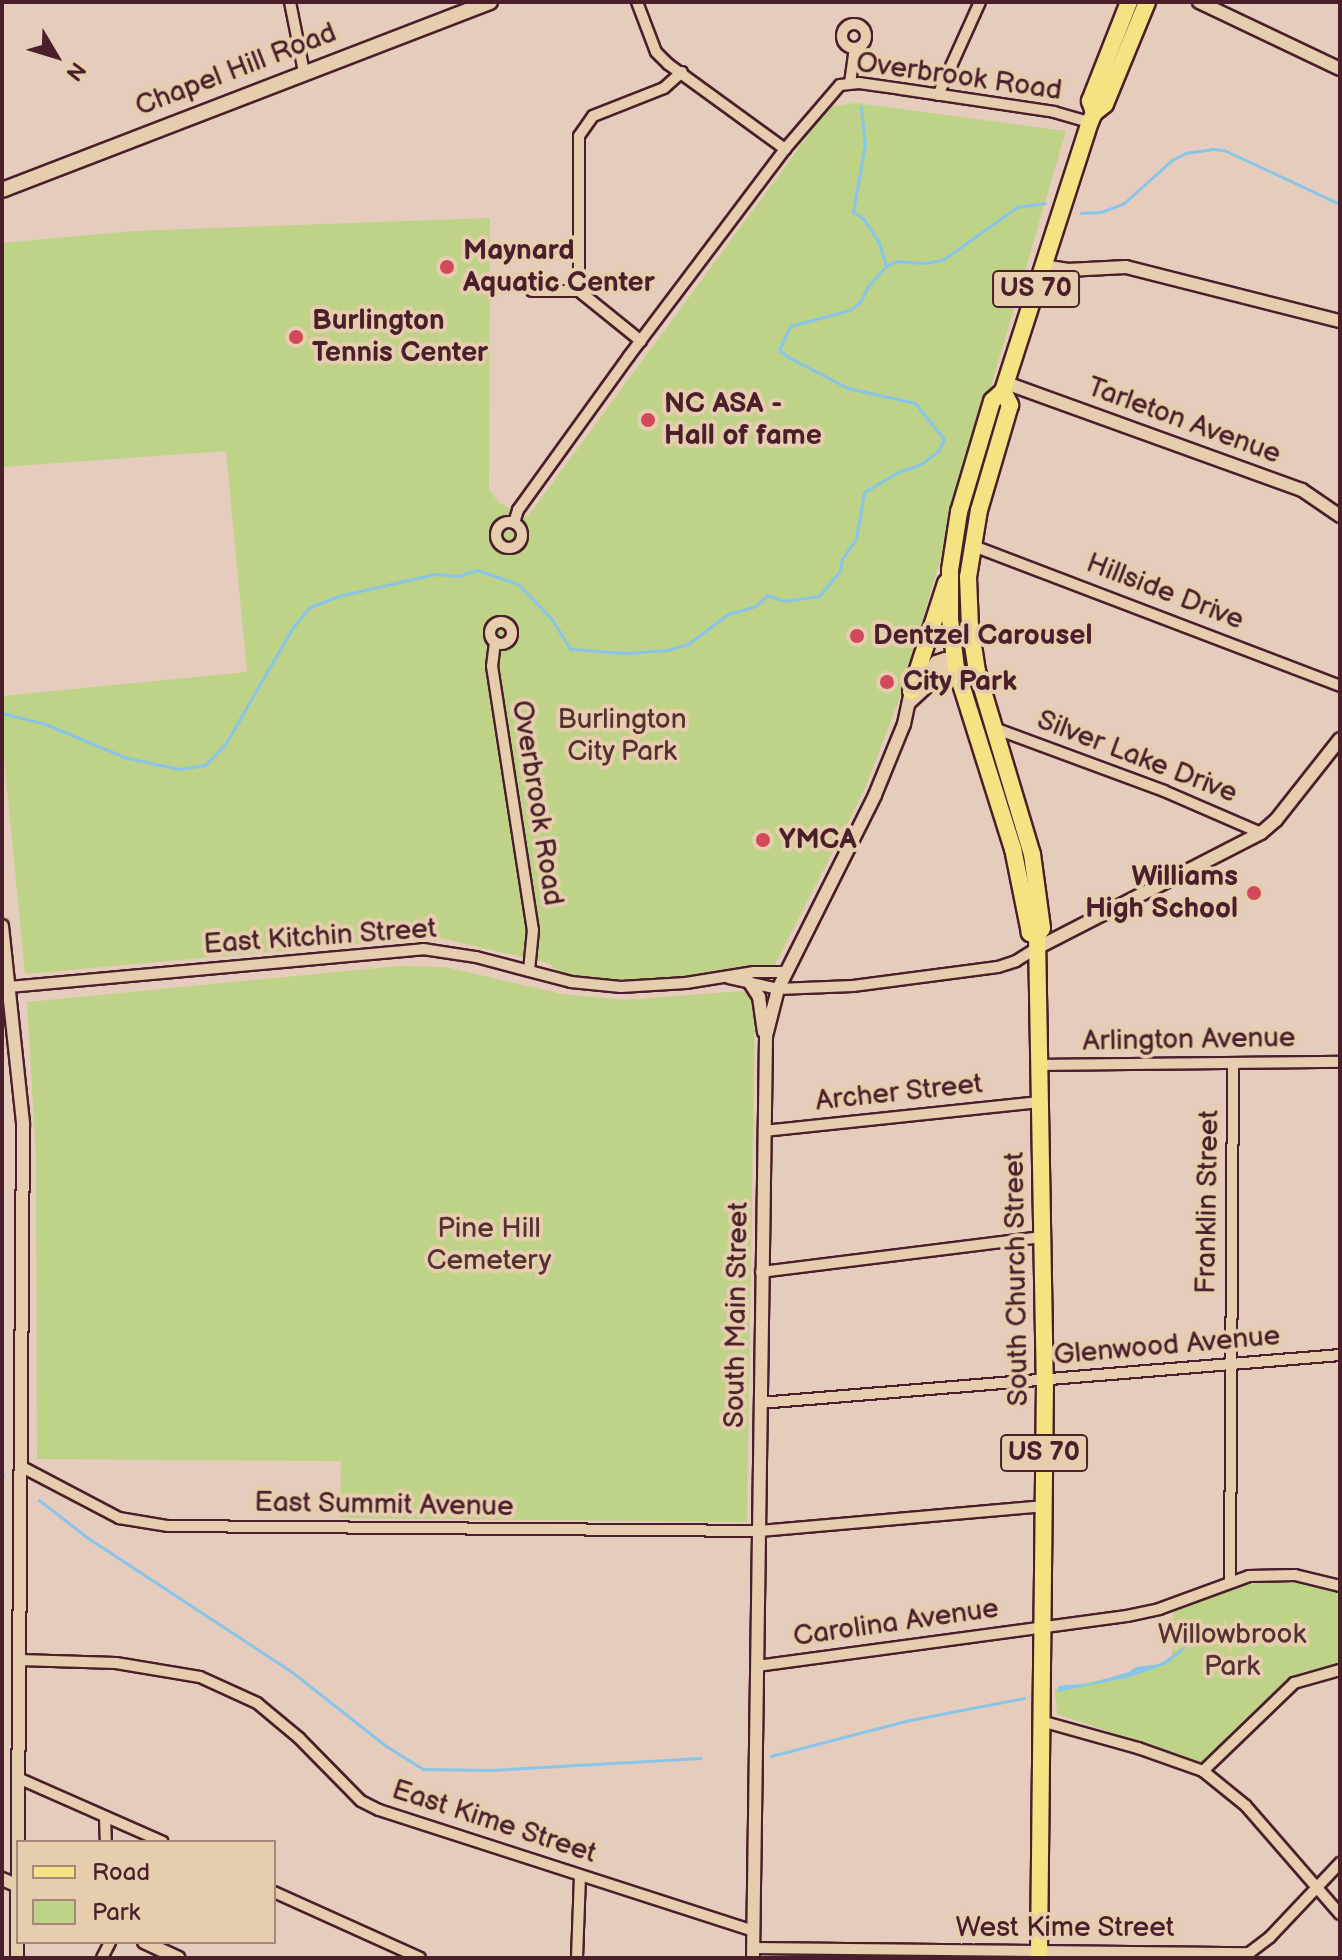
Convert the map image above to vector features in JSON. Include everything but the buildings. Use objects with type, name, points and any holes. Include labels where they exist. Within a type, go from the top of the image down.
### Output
[{"type":"main road","name":"Chapel Hill Road","points":[[2,190],[490,2]]},
{"type":"main road","name":"South Church Street","points":[[1037,942],[1030,933],[1013,849],[955,662],[950,570],[968,480],[992,401],[1004,387],[1092,117],[1090,101],[1129,2]]},
{"type":"main road","name":"South Church Street","points":[[1092,117],[1105,104],[1147,2]]},
{"type":"main road","name":"South Church Street","points":[[1004,387],[1010,405],[971,545],[968,577],[970,626],[977,671],[1032,854],[1042,928],[1037,942],[1045,1381],[1039,1955]]},
{"type":"main road","points":[[910,697],[950,570]]},
{"type":"main road","points":[[968,577],[960,597],[962,651],[955,662],[968,672],[979,708],[992,720]]},
{"type":"street","points":[[290,2],[304,72]]},
{"type":"street","points":[[637,2],[656,52],[785,149]]},
{"type":"street","points":[[938,95],[980,2]]},
{"type":"street","points":[[1199,2],[1340,69]]},
{"type":"street","points":[[850,83],[855,49]]},
{"type":"street","points":[[579,291],[577,157],[582,127],[593,116],[664,88],[682,72]]},
{"type":"street","name":"Overbrook Road","points":[[514,523],[518,510],[641,341],[785,149],[840,85],[850,83],[1092,117]]},
{"type":"street","points":[[1043,266],[1067,270],[1126,267],[1340,321]]},
{"type":"street","points":[[532,291],[579,291],[641,341]]},
{"type":"street","name":"Tarleton Avenue","points":[[1004,387],[1302,490],[1340,516]]},
{"type":"street","name":"Hillside Drive","points":[[971,545],[1340,686]]},
{"type":"street","name":"Overbrook Road","points":[[495,642],[492,666],[533,930],[529,971]]},
{"type":"street","name":"South Main Street","points":[[753,1953],[765,1046],[778,989],[875,795],[910,697],[936,662],[945,659],[955,662]]},
{"type":"street","name":"Silver Lake Drive","points":[[992,720],[1261,833]]},
{"type":"street","points":[[1037,942],[1261,833],[1276,820],[1340,739]]},
{"type":"street","points":[[2,926],[23,1124],[18,1840]]},
{"type":"street","name":"East Kitchin Street","points":[[727,977],[778,989],[853,986],[949,974],[1016,961],[1037,942]]},
{"type":"street","name":"East Kitchin Street","points":[[9,987],[423,949],[476,957],[571,982],[621,987],[787,972]]},
{"type":"street","points":[[750,983],[759,997],[765,1046]]},
{"type":"street","name":"Arlington Avenue","points":[[1039,1065],[1340,1062]]},
{"type":"street","name":"Franklin Street","points":[[1230,1581],[1233,1064]]},
{"type":"street","name":"Archer Street","points":[[764,1131],[1039,1102]]},
{"type":"street","points":[[761,1272],[1043,1237]]},
{"type":"street","name":"Glenwood Avenue","points":[[760,1403],[1340,1355]]},
{"type":"street","name":"East Summit Avenue","points":[[22,1467],[119,1518],[168,1526],[759,1531],[1043,1506]]},
{"type":"street","name":"Carolina Avenue","points":[[757,1666],[1148,1612],[1230,1581],[1265,1574],[1295,1575],[1340,1586]]},
{"type":"street","name":"East Kime Street","points":[[20,1660],[116,1663],[200,1677],[257,1703],[361,1801],[404,1821],[753,1931]]},
{"type":"street","points":[[1203,1771],[1294,1683],[1340,1670]]},
{"type":"street","points":[[1041,1721],[1149,1751],[1203,1771],[1246,1806],[1340,1914]]},
{"type":"street","points":[[18,1778],[158,1840]]},
{"type":"street","points":[[105,1817],[106,1840]]},
{"type":"street","name":"West Kime Street","points":[[753,1953],[1249,1953],[1270,1937],[1340,1863]]},
{"type":"street","points":[[577,1958],[580,1876]]},
{"type":"street","points":[[276,1893],[420,1958]]},
{"type":"street","points":[[148,1944],[179,1958]]},
{"type":"green space","name":"Burlington City Park","points":[[856,103],[1066,131],[899,700],[863,793],[774,966],[620,986],[571,982],[548,963],[436,937],[25,974],[2,736],[2,696],[247,672],[226,451],[2,467],[2,243],[134,231],[490,218],[489,489],[499,503],[528,516],[829,107]]},
{"type":"green space","name":"Pine Hill Cemetery","points":[[398,966],[446,967],[562,994],[625,1000],[741,991],[751,994],[755,1001],[747,1522],[340,1518],[341,1461],[37,1459],[36,1155],[27,1002]]},
{"type":"green space","name":"Willowbrook Park","points":[[1280,1580],[1340,1592],[1340,1666],[1304,1671],[1255,1709],[1202,1763],[1057,1714],[1055,1689],[1145,1671],[1172,1657],[1173,1611],[1231,1587]]},
{"type":"water","points":[[1215,1633],[1278,1640],[1207,1639],[1188,1646],[1167,1664],[1130,1677],[1058,1692],[1058,1686],[1091,1683],[1136,1667],[1160,1664],[1195,1639]]},
{"type":"waterway","points":[[861,107],[865,144],[853,212],[863,218],[879,243],[886,266]]},
{"type":"waterway","points":[[1081,213],[1101,212],[1124,203],[1172,160],[1185,153],[1212,149],[1224,150],[1340,204]]},
{"type":"waterway","points":[[2,713],[45,724],[127,758],[180,769],[205,765],[226,743],[293,627],[310,607],[338,596],[436,574],[459,576],[477,570],[518,584],[551,618],[570,649],[626,653],[668,650],[688,644],[728,614],[756,606],[767,595],[784,601],[819,596],[840,571],[842,559],[856,539],[864,492],[898,472],[921,464],[938,451],[944,439],[915,403],[848,388],[788,357],[779,350],[790,326],[850,310],[860,302],[868,286],[886,266],[896,261],[927,263],[944,259],[1017,207],[1045,203]]},
{"type":"waterway","points":[[39,1500],[88,1538],[292,1672],[386,1746],[423,1769],[492,1770],[701,1758]]},
{"type":"waterway","points":[[771,1756],[905,1721],[1024,1698]]},
{"type":"place","name":"Maynard Aquatic Center","points":[[447,267]]},
{"type":"place","name":"Burlington Tennis Center","points":[[296,337]]},
{"type":"place","name":"NC ASA - Hall of fame","points":[[648,420]]},
{"type":"place","name":"Dentzel Carousel","points":[[857,636]]},
{"type":"place","name":"City Park","points":[[887,682]]},
{"type":"place","name":"YMCA","points":[[763,840]]},
{"type":"place","name":"Williams High School","points":[[1254,893]]}]
